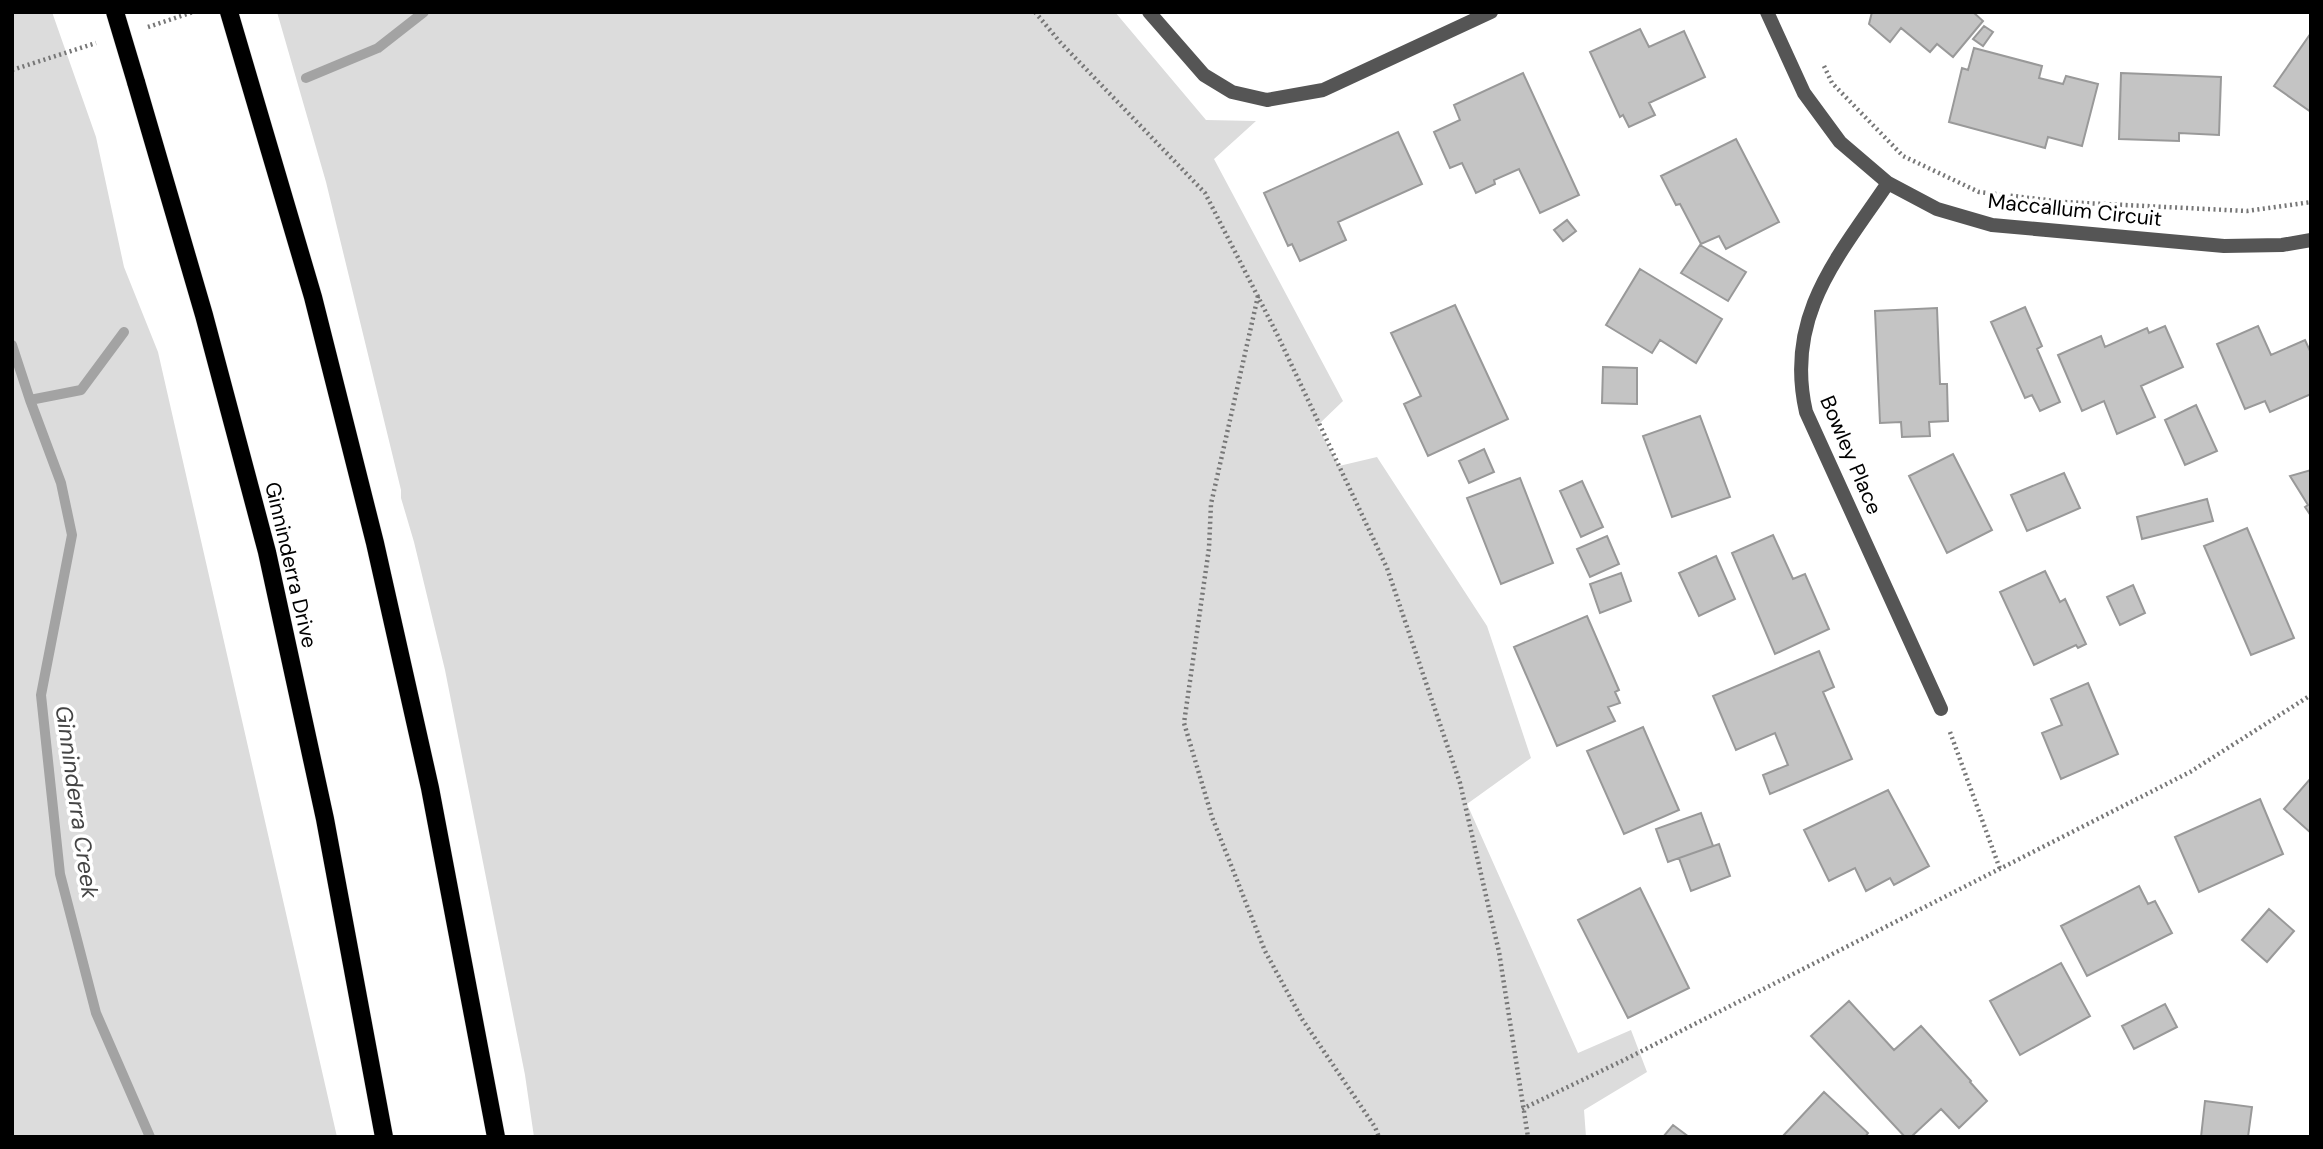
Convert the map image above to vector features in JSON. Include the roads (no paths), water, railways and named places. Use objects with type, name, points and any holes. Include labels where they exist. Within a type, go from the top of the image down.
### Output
[{"type":"main road","name":"Ginninderra Drive","points":[[114,12],[204,315],[267,552],[325,819],[384,1137]]},
{"type":"main road","points":[[229,12],[313,297],[375,543],[429,788],[496,1137]]},
{"type":"street","points":[[1149,12],[1203,75],[1232,92],[1267,100],[1323,90],[1491,12]]},
{"type":"street","name":"Maccallum Circuit","points":[[1767,12],[1804,93],[1840,142],[1888,183],[1937,209],[1992,225],[2224,246],[2282,245],[2311,240]]},
{"type":"street","name":"Bowley Place","points":[[1888,183],[1816,294],[1802,342],[1801,389],[1806,412],[1941,709]]},
{"type":"waterway","points":[[306,78],[378,48],[424,12]]},
{"type":"waterway","points":[[30,400],[81,390],[124,332]]},
{"type":"waterway","name":"Ginninderra Creek","points":[[12,345],[61,483],[72,535],[41,695],[60,874],[96,1013],[150,1137]]}]
